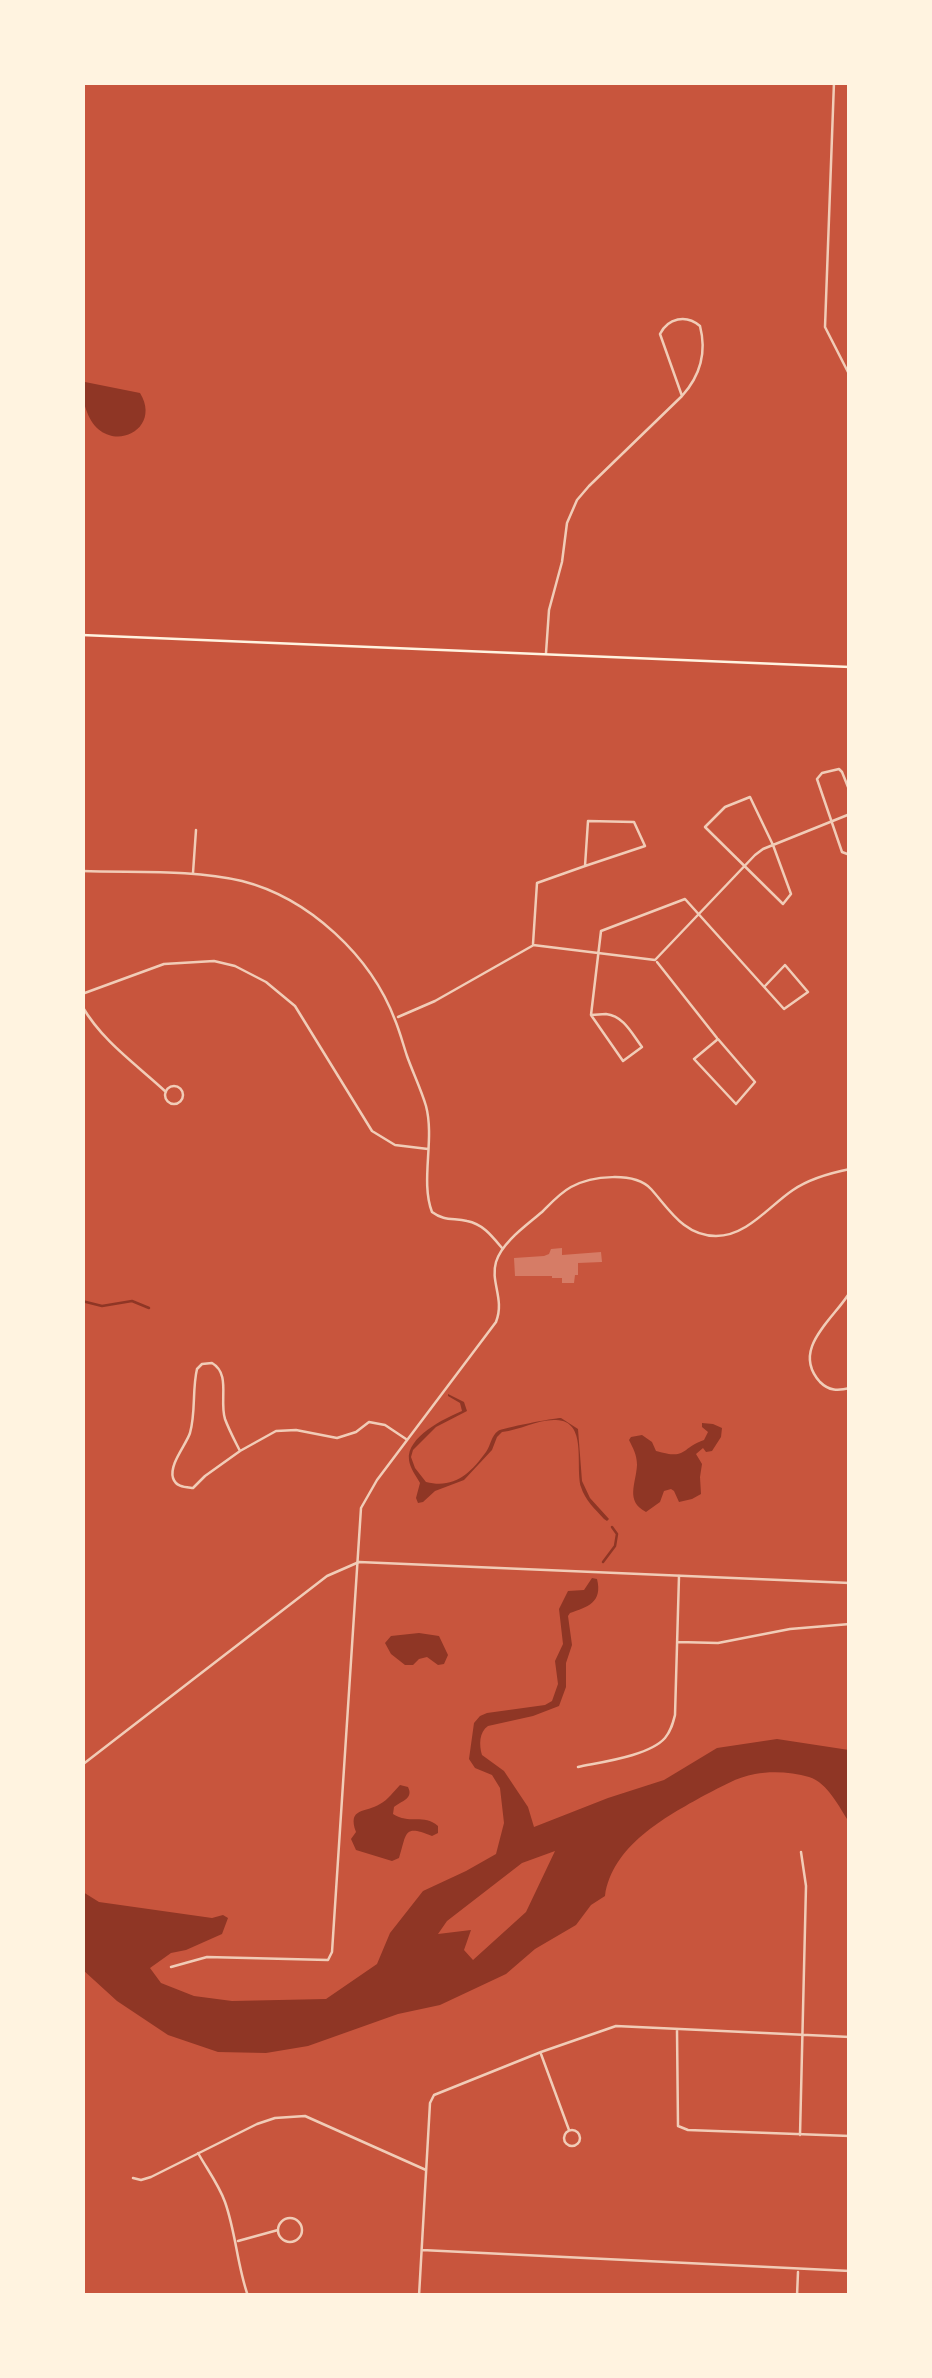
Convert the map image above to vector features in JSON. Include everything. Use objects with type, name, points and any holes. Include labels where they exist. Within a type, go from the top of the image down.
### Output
[{"type":"main road","points":[[82,635],[850,667]]},
{"type":"street","points":[[834,82],[824,327],[850,376]]},
{"type":"street","points":[[546,654],[549,610],[562,562],[567,523],[576,500],[682,396],[696,381],[703,337],[700,326],[689,318],[664,326],[660,334],[682,396]]},
{"type":"street","points":[[850,792],[839,769],[816,779],[842,852],[850,855]]},
{"type":"street","points":[[750,797],[774,845],[791,894],[784,904],[705,826],[724,807],[750,797]]},
{"type":"street","points":[[655,960],[755,855],[850,814]]},
{"type":"street","points":[[533,945],[537,882],[585,866],[645,846],[634,822],[588,821],[585,866]]},
{"type":"street","points":[[193,874],[196,830]]},
{"type":"street","points":[[82,871],[193,874],[244,882],[280,894],[335,934],[376,982],[395,1018],[426,1108],[432,1212],[444,1219],[477,1224],[504,1249]]},
{"type":"street","points":[[590,1015],[616,1015],[642,1047],[623,1061],[590,1015],[601,931],[685,899],[784,1009],[808,992],[785,965],[764,986]]},
{"type":"street","points":[[395,1018],[435,1002],[533,945],[655,960],[755,1082],[736,1104],[694,1059],[718,1039]]},
{"type":"street","points":[[82,994],[164,964],[214,961],[234,966],[266,982],[294,1006],[372,1131],[395,1144],[429,1149]]},
{"type":"street","points":[[82,1006],[114,1047],[166,1092]]},
{"type":"street","points":[[171,1967],[207,1957],[328,1960],[332,1952],[363,1502],[496,1322],[500,1303],[495,1268],[504,1249],[566,1190],[581,1182],[635,1179],[649,1186],[684,1226],[712,1236],[740,1230],[794,1188],[850,1168]]},
{"type":"street","points":[[850,1292],[812,1342],[810,1356],[817,1378],[824,1385],[840,1391],[850,1388]]},
{"type":"street","points":[[240,1452],[226,1421],[223,1375],[218,1366],[202,1364],[195,1378],[195,1412],[189,1436],[173,1470],[178,1485],[193,1488],[240,1452],[276,1431],[296,1430],[337,1438],[356,1432],[369,1422],[385,1424],[408,1440]]},
{"type":"street","points":[[82,1765],[327,1576],[359,1562],[850,1583]]},
{"type":"street","points":[[578,1767],[622,1758],[663,1741],[668,1734],[674,1715],[679,1575]]},
{"type":"street","points":[[677,1642],[718,1643],[850,1624]]},
{"type":"street","points":[[800,2135],[806,1886],[801,1852]]},
{"type":"street","points":[[419,2296],[430,2103],[434,2095],[616,2026],[850,2036]]},
{"type":"street","points":[[677,2029],[678,2126],[688,2130],[850,2136]]},
{"type":"street","points":[[540,2052],[570,2130]]},
{"type":"street","points":[[133,2178],[149,2178],[257,2124],[305,2116],[427,2171]]},
{"type":"street","points":[[198,2153],[224,2200],[248,2296]]},
{"type":"street","points":[[291,2218],[298,2220],[302,2231],[296,2240],[288,2241],[278,2230],[281,2223],[291,2218]]},
{"type":"street","points":[[236,2241],[278,2230]]},
{"type":"street","points":[[421,2250],[850,2271]]},
{"type":"street","points":[[797,2296],[798,2269]]},
{"type":"shaded area","points":[[85,382],[140,393],[145,407],[138,428],[118,436],[95,426],[84,401]]},
{"type":"shaded area","points":[[448,1394],[464,1402],[467,1411],[436,1427],[413,1450],[415,1468],[426,1482],[445,1483],[460,1478],[480,1460],[498,1431],[561,1418],[578,1429],[582,1481],[590,1498],[609,1519],[604,1519],[583,1492],[573,1428],[556,1420],[502,1432],[492,1450],[464,1480],[435,1491],[418,1503],[420,1483],[410,1463],[410,1452],[420,1436],[462,1411],[460,1403]]},
{"type":"shaded area","points":[[702,1423],[722,1428],[712,1451],[703,1448],[696,1454],[702,1464],[701,1494],[679,1502],[671,1489],[664,1491],[660,1502],[646,1512],[640,1508],[634,1497],[637,1465],[631,1437],[642,1435],[656,1451],[679,1454],[704,1440],[708,1432]]},
{"type":"shaded area","points":[[592,1578],[597,1579],[596,1599],[568,1616],[572,1645],[559,1706],[488,1726],[480,1739],[482,1755],[504,1771],[528,1807],[534,1827],[664,1780],[717,1748],[777,1739],[849,1750],[849,1822],[827,1790],[809,1777],[768,1772],[735,1780],[673,1813],[643,1835],[618,1862],[605,1896],[591,1905],[576,1925],[535,1949],[506,1974],[440,2005],[398,2014],[308,2046],[266,2053],[218,2052],[168,2035],[117,2001],[83,1970],[83,1892],[99,1902],[228,1918],[222,1934],[171,1953],[150,1968],[161,1983],[194,1996],[232,2001],[326,1999],[377,1964],[390,1933],[423,1891],[496,1854],[504,1823],[500,1788],[492,1775],[475,1768],[469,1759],[474,1723],[487,1713],[552,1701],[558,1684],[555,1661],[563,1644],[559,1609],[568,1591],[584,1590]],"holes":[[[555,1851],[526,1912],[473,1960],[464,1950],[471,1930],[438,1934],[447,1921],[522,1863]]]},
{"type":"shaded area","points":[[391,1636],[439,1636],[448,1655],[444,1664],[438,1665],[427,1657],[405,1665],[385,1643]]},
{"type":"shaded area","points":[[400,1785],[408,1787],[409,1794],[394,1807],[393,1814],[432,1822],[438,1826],[438,1833],[432,1836],[411,1831],[405,1837],[399,1858],[392,1861],[356,1850],[351,1839],[356,1832],[356,1815],[383,1802]]},
{"type":"building","points":[[562,1248],[562,1255],[601,1252],[602,1262],[578,1263],[574,1283],[562,1283],[562,1278],[552,1276],[515,1276],[514,1258],[544,1256],[551,1249]]},
{"type":"waterway","points":[[82,1301],[102,1306],[132,1301],[149,1308]]},
{"type":"waterway","points":[[603,1562],[615,1546],[617,1534],[612,1527]]}]
